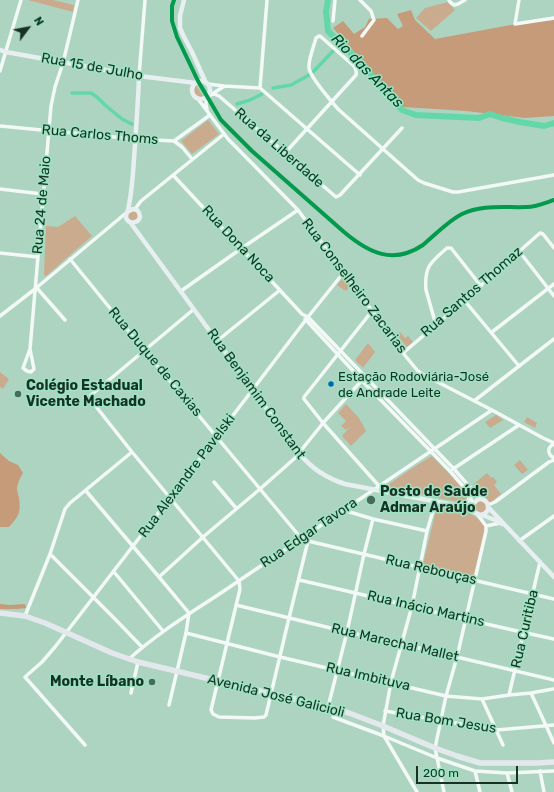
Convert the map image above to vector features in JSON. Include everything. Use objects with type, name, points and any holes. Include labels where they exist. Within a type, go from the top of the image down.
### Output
[{"type":"highway","name":"Avenida José Galicioli","points":[[0,612],[25,616],[90,644],[138,662],[349,713],[435,748],[480,763],[554,762]]},
{"type":"main road","points":[[184,0],[180,16],[180,28],[211,90],[209,96],[205,99],[198,100],[184,82]]},
{"type":"main road","name":"Rua 15 de Julho","points":[[0,50],[139,76],[184,82],[197,82]]},
{"type":"main road","points":[[192,91],[192,88],[197,82],[199,68]]},
{"type":"main road","points":[[131,210],[137,210],[140,214],[140,218],[135,223],[129,221],[126,217],[131,210],[139,76]]},
{"type":"main road","points":[[197,82],[207,83]]},
{"type":"main road","name":"Rua Benjamim Constant","points":[[129,221],[299,453],[313,468],[344,484],[377,488],[459,506],[500,523],[508,529]]},
{"type":"main road","name":"Rua Benjamim Constant","points":[[137,222],[140,234]]},
{"type":"main road","points":[[465,505],[470,497]]},
{"type":"main road","points":[[488,506],[486,512],[478,514],[473,510],[473,504],[475,501],[480,499],[485,501],[508,529],[554,577]]},
{"type":"main road","name":"Rua Benjamim Constant","points":[[459,506],[473,504]]},
{"type":"street","points":[[0,71],[21,0]]},
{"type":"street","name":"Rua 24 de Maio","points":[[30,349],[34,365],[34,369],[31,372],[24,368],[30,349],[36,288],[42,194],[51,106],[55,88],[64,63],[78,0]]},
{"type":"street","points":[[139,76],[145,0]]},
{"type":"street","points":[[260,88],[267,0]]},
{"type":"street","points":[[332,21],[335,0]]},
{"type":"street","points":[[360,0],[371,11],[374,20],[362,36]]},
{"type":"street","points":[[450,1],[454,5],[465,0]]},
{"type":"street","points":[[519,0],[515,24],[554,18]]},
{"type":"street","points":[[285,152],[332,102],[357,72],[354,66],[320,36],[316,38],[309,62],[309,69],[313,77],[332,102],[338,109],[424,184],[453,192],[554,175]]},
{"type":"street","points":[[207,83],[224,86],[260,88],[360,175],[402,128]]},
{"type":"street","points":[[174,141],[210,115],[205,103],[209,96],[224,86]]},
{"type":"street","name":"Rua da Liberdade","points":[[221,97],[224,86]]},
{"type":"street","name":"Rua da Liberdade","points":[[209,96],[218,95],[221,97],[336,196],[338,196],[360,175]]},
{"type":"street","name":"Rua Conselheiro Zacarias","points":[[198,100],[224,134],[298,210],[417,370],[554,444]]},
{"type":"street","name":"Rua Carlos Thoms","points":[[0,126],[135,139],[174,141],[182,147],[192,159]]},
{"type":"street","points":[[0,316],[224,134]]},
{"type":"street","name":"Rua Dona Noca","points":[[173,175],[302,314],[340,350],[365,377],[430,451],[450,471],[467,491],[473,504]]},
{"type":"street","points":[[0,189],[42,194]]},
{"type":"street","points":[[181,291],[298,210]]},
{"type":"street","points":[[120,219],[129,221]]},
{"type":"street","name":"Rua Santos Thomaz","points":[[403,352],[481,286],[518,251],[540,233],[543,234],[554,248]]},
{"type":"street","points":[[436,325],[425,285],[427,270],[434,260],[447,248],[451,248],[481,286]]},
{"type":"street","points":[[518,251],[554,296]]},
{"type":"street","points":[[0,253],[38,257]]},
{"type":"street","name":"Rua Duque de Caxias","points":[[70,259],[301,538]]},
{"type":"street","name":"Rua Alexandre Pavelski","points":[[85,745],[25,677],[42,662],[94,598],[306,318],[344,272]]},
{"type":"street","points":[[492,332],[554,284]]},
{"type":"street","points":[[36,288],[65,320]]},
{"type":"street","points":[[217,341],[280,290]]},
{"type":"street","points":[[464,300],[519,366]]},
{"type":"street","points":[[194,309],[90,395],[90,399],[239,581],[240,589],[211,710],[213,714],[219,717],[255,718],[264,717],[266,715],[272,694],[288,618],[308,541]]},
{"type":"street","points":[[372,311],[340,350],[304,399],[377,488]]},
{"type":"street","name":"Rua Dona Noca","points":[[306,318],[337,354],[362,380],[434,448],[480,499]]},
{"type":"street","points":[[474,401],[554,339]]},
{"type":"street","points":[[159,576],[295,458],[323,423],[365,377]]},
{"type":"street","name":"Rua Edgar Tavora","points":[[129,659],[142,647],[189,613],[239,581],[492,410]]},
{"type":"street","points":[[450,471],[519,425]]},
{"type":"street","points":[[543,438],[548,445],[550,454],[549,462]]},
{"type":"street","points":[[549,449],[554,444]]},
{"type":"street","points":[[25,616],[50,554],[65,509],[70,503],[132,452]]},
{"type":"street","points":[[488,506],[554,459],[550,454]]},
{"type":"street","points":[[214,482],[236,508]]},
{"type":"street","points":[[86,491],[189,613],[170,705]]},
{"type":"street","points":[[417,792],[384,736],[382,726],[391,682],[412,606],[427,531],[436,501]]},
{"type":"street","points":[[343,510],[373,519],[427,531]]},
{"type":"street","points":[[444,792],[435,748],[440,720],[457,657],[486,526],[478,514]]},
{"type":"street","points":[[519,540],[554,516]]},
{"type":"street","points":[[328,707],[373,519]]},
{"type":"street","points":[[486,526],[500,523]]},
{"type":"street","name":"Rua Rebouças","points":[[301,538],[308,541],[554,599]]},
{"type":"street","points":[[50,554],[142,647]]},
{"type":"street","name":"Rua Curitiba","points":[[509,695],[540,562]]},
{"type":"street","points":[[114,572],[163,631]]},
{"type":"street","name":"Rua Inácio Martins","points":[[298,580],[356,592],[554,639]]},
{"type":"street","name":"Rua Marechal Mallet","points":[[236,605],[554,680]]},
{"type":"street","name":"Rua Imbituva","points":[[186,633],[446,696],[482,699],[553,689]]},
{"type":"street","points":[[131,693],[138,662]]},
{"type":"street","points":[[548,678],[554,675]]},
{"type":"street","points":[[531,693],[554,742]]},
{"type":"street","points":[[482,699],[503,745]]},
{"type":"street","name":"Rua Bom Jesus","points":[[385,711],[497,730],[554,725]]},
{"type":"street","points":[[333,717],[437,758],[475,771],[508,773],[540,771],[554,772]]},
{"type":"street","points":[[475,771],[480,792]]},
{"type":"street","points":[[540,771],[544,792]]},
{"type":"street","points":[[508,773],[512,792]]},
{"type":"shaded area","points":[[28,0],[53,0],[74,5],[73,12]]},
{"type":"shaded area","points":[[448,2],[455,10],[431,31],[416,18],[425,8]]},
{"type":"shaded area","points":[[411,10],[415,20],[435,39],[516,24],[554,20],[554,116],[525,118],[466,111],[403,107],[333,28],[343,21],[354,34],[365,27],[369,19],[387,18],[398,29],[403,26],[397,14]]},
{"type":"shaded area","points":[[195,84],[204,98],[198,98],[194,94],[193,90]]},
{"type":"shaded area","points":[[208,120],[219,134],[192,154],[181,141]]},
{"type":"shaded area","points":[[131,211],[135,211],[138,216],[135,221],[131,221],[128,218],[128,214]]},
{"type":"shaded area","points":[[75,216],[92,236],[46,276],[44,275],[46,226],[58,227]]},
{"type":"shaded area","points":[[344,277],[346,277],[351,285],[346,291],[337,285]]},
{"type":"shaded area","points":[[400,332],[405,338],[408,336],[413,342],[407,347],[397,335]]},
{"type":"shaded area","points":[[368,343],[375,352],[363,368],[355,360]]},
{"type":"shaded area","points":[[0,372],[9,379],[3,389],[0,387]]},
{"type":"shaded area","points":[[346,404],[359,418],[366,431],[351,446],[342,436],[351,426],[346,430],[341,426],[346,421],[338,413]]},
{"type":"shaded area","points":[[496,415],[503,420],[490,428],[485,422]]},
{"type":"shaded area","points":[[527,417],[537,423],[535,428],[524,422]]},
{"type":"shaded area","points":[[0,453],[9,461],[18,465],[23,473],[17,488],[20,503],[19,510],[17,517],[9,527],[0,527]]},
{"type":"shaded area","points":[[432,456],[464,489],[469,496],[465,502],[385,487]]},
{"type":"shaded area","points":[[520,460],[528,470],[522,474],[514,465]]},
{"type":"shaded area","points":[[487,473],[497,482],[494,485],[501,494],[490,503],[474,484]]},
{"type":"shaded area","points":[[481,501],[485,503],[487,507],[485,511],[481,513],[477,511],[475,507],[477,503]]},
{"type":"shaded area","points":[[438,502],[459,508],[469,513],[482,522],[485,526],[483,542],[473,577],[425,567],[423,564]]},
{"type":"shaded area","points":[[0,604],[25,604],[26,608],[0,609]]},
{"type":"waterway","name":"Rio das Antas","points":[[328,0],[326,11],[328,31],[360,62],[402,110],[416,115],[479,118],[490,114],[502,118],[544,126],[554,123]]},
{"type":"waterway","points":[[313,72],[334,50]]},
{"type":"waterway","points":[[273,88],[291,85],[309,75]]},
{"type":"waterway","points":[[72,93],[91,93],[122,119],[132,124]]},
{"type":"waterway","points":[[237,104],[262,94]]},
{"type":"transit line","points":[[174,0],[172,6],[172,21],[177,37],[198,81],[221,120],[252,151],[344,232],[372,251],[391,255],[412,251],[423,245],[452,220],[470,211],[494,207],[530,207],[554,200]]},
{"type":"place","name":"Estação Rodoviária-José de Andrade Leite","points":[[331,384]]},
{"type":"place","name":"Colégio Estadual Vicente Machado","points":[[18,394]]},
{"type":"place","name":"Posto de Saúde Admar Araújo","points":[[371,500]]},
{"type":"place","name":"Monte Líbano","points":[[152,682]]}]
